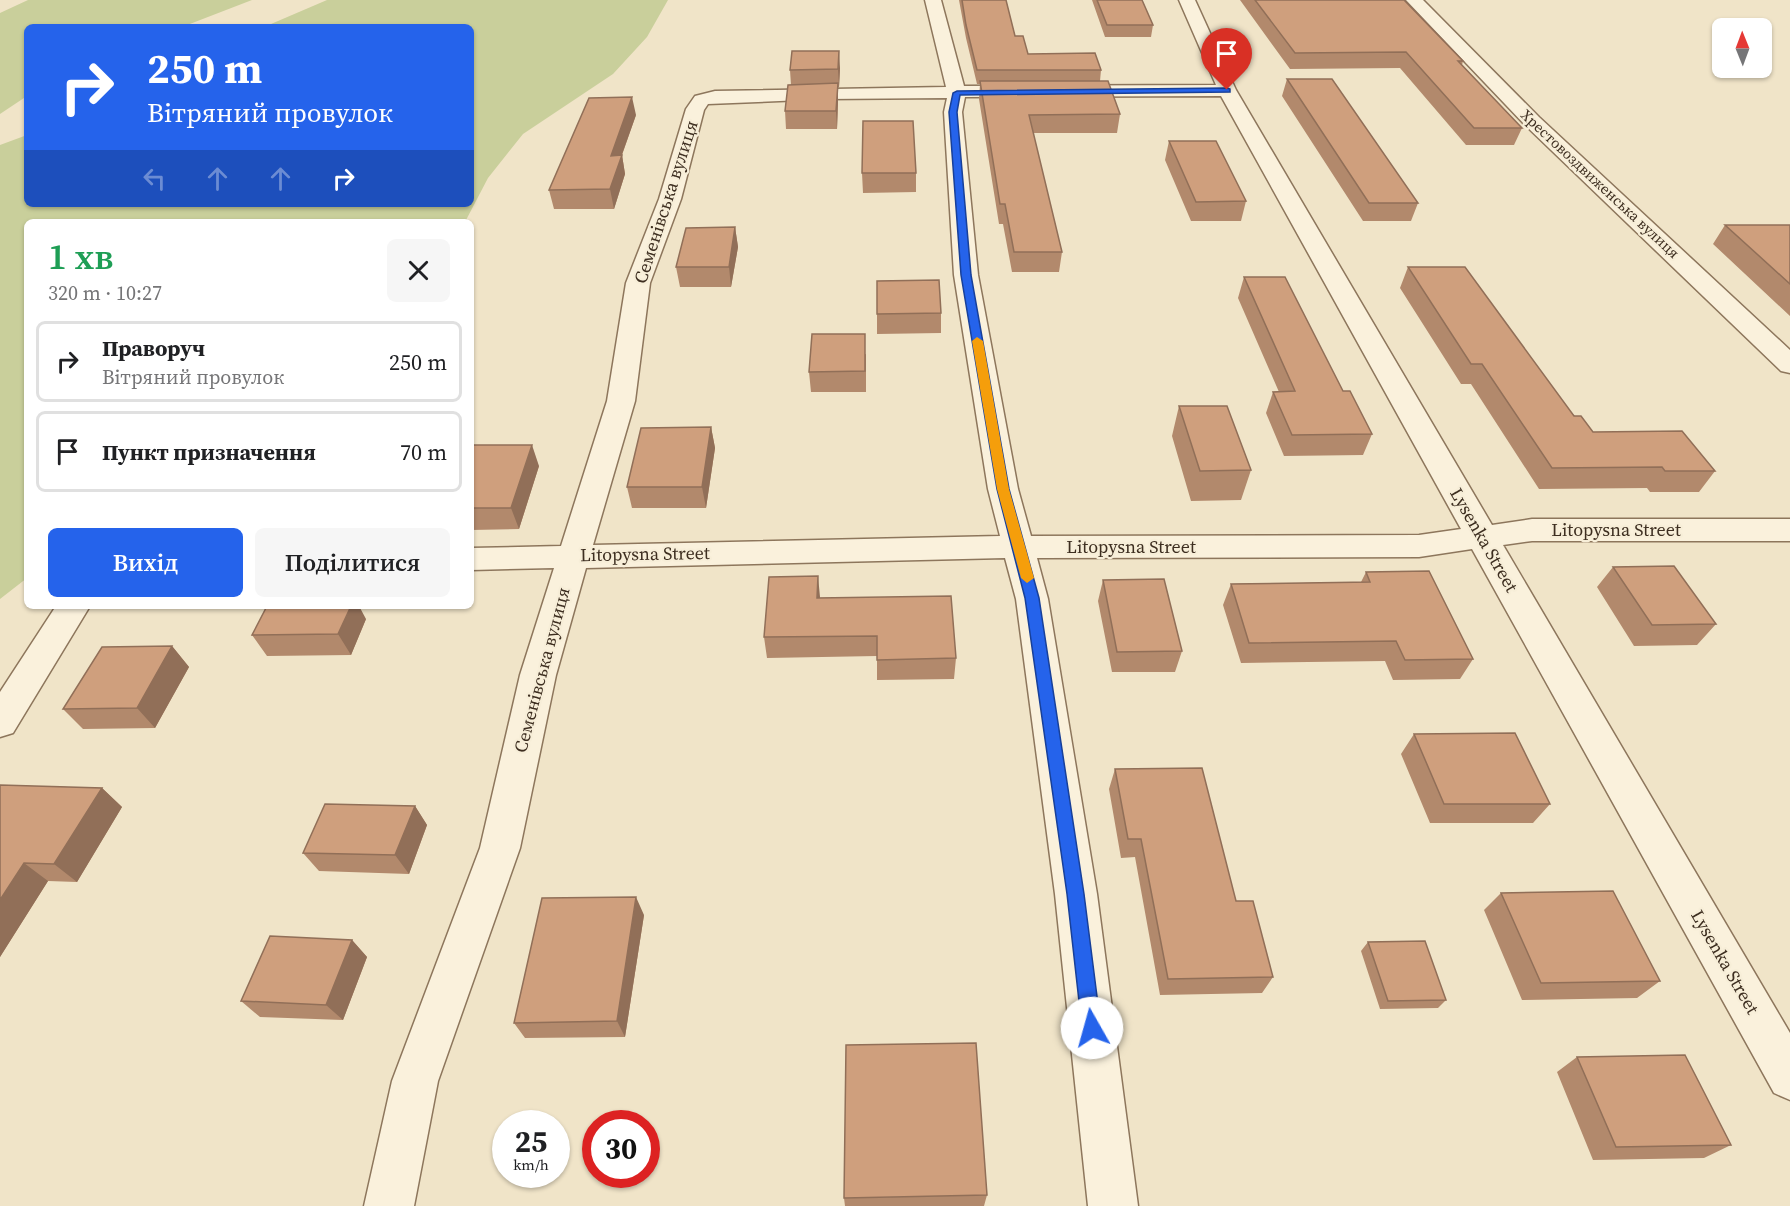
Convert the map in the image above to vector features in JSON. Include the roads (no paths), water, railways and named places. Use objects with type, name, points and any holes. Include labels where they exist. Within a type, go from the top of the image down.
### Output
[{"type":"street","points":[[933,0],[957,93],[953,112],[966,275],[1003,489],[1032,598],[1076,894],[1113,1206]]},
{"type":"street","name":"Lysenka Street","points":[[1186,0],[1227,90],[1790,1077]]},
{"type":"street","name":"Хрестовоздвиженська вулиця","points":[[1414,0],[1532,121],[1790,365]]},
{"type":"street","points":[[957,93],[1227,90]]},
{"type":"street","name":"Семенівська вулиця","points":[[389,1206],[415,1081],[500,848],[538,675],[621,401],[638,283],[667,208],[694,109],[702,100],[715,97],[957,93]]},
{"type":"street","name":"Litopysna Street","points":[[474,559],[1020,547],[1419,546],[1532,530],[1790,530]]},
{"type":"street","points":[[0,722],[71,609]]}]
